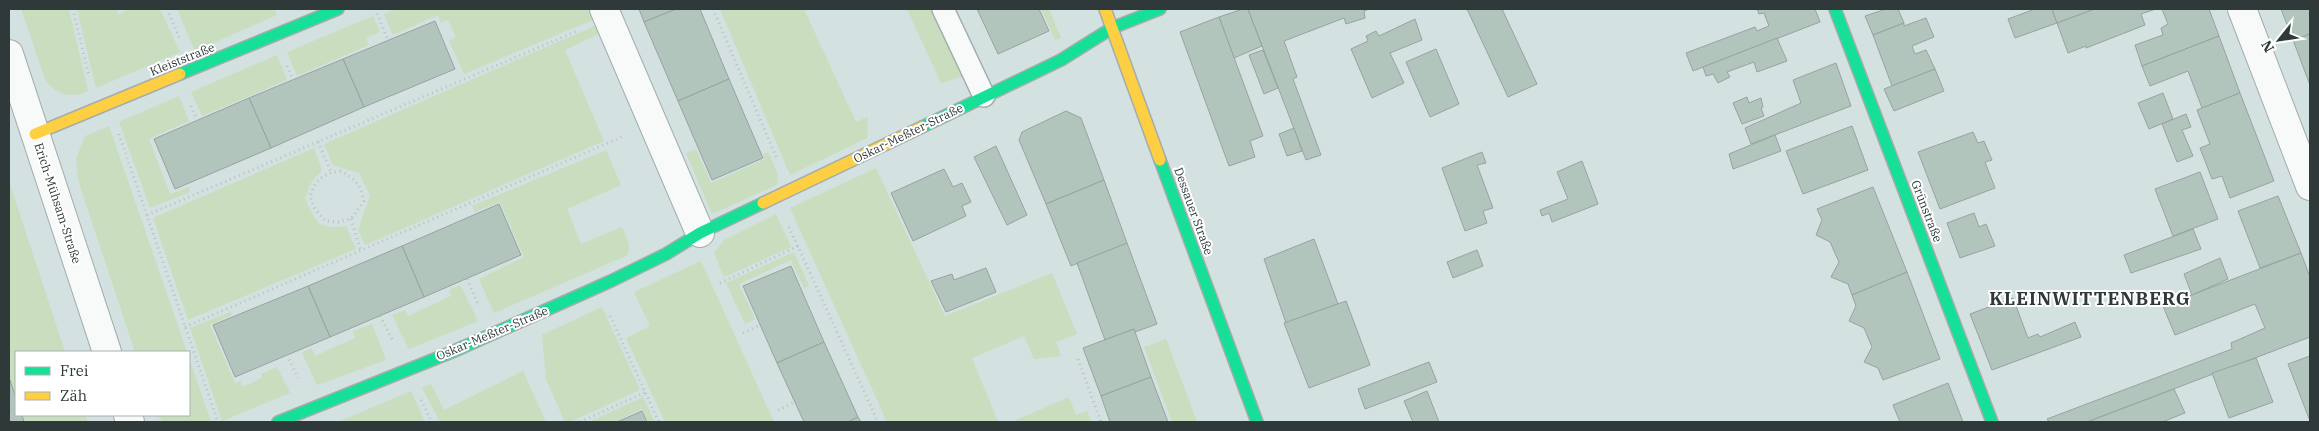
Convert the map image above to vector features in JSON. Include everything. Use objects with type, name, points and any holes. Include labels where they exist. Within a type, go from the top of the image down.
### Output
[{"type":"street","name":"Kleiststraße","points":[[35,134],[338,9]]},
{"type":"street","name":"Dessauer Straße","points":[[1105,9],[1258,422]]},
{"type":"street","name":"Oskar-Meßter-Straße","points":[[278,422],[364,389],[597,287],[684,244],[700,232],[1061,60],[1112,28],[1160,9]]},
{"type":"street","name":"Grünstraße","points":[[1835,9],[1992,422]]},
{"type":"street","points":[[2242,9],[2310,186]]},
{"type":"street","points":[[606,13],[700,232]]},
{"type":"street","name":"Erich-Mühsam-Straße","points":[[9,54],[107,351]]},
{"type":"lane","points":[[943,9],[984,96]]},
{"type":"path","points":[[73,9],[96,108]]},
{"type":"path","points":[[375,9],[388,40]]},
{"type":"path","points":[[713,9],[790,190]]},
{"type":"path","points":[[147,215],[318,142],[606,13]]},
{"type":"path","points":[[108,104],[218,422]]},
{"type":"path","points":[[185,327],[654,123]]},
{"type":"path","points":[[318,142],[331,172]]},
{"type":"path","points":[[340,171],[353,176],[361,186],[364,201],[351,219],[338,222],[325,221],[316,209],[310,196],[313,186],[320,178],[331,172],[340,171]]},
{"type":"path","points":[[775,197],[878,422]]},
{"type":"path","points":[[351,219],[361,251]]},
{"type":"path","points":[[720,283],[798,246]]},
{"type":"path","points":[[597,287],[659,422]]},
{"type":"path","points":[[743,333],[760,325]]},
{"type":"path","points":[[1078,359],[1101,422]]},
{"type":"path","points":[[580,422],[646,392]]},
{"type":"path","points":[[778,410],[795,402]]},
{"type":"green space","points":[[21,9],[69,9],[88,91],[76,95],[64,94],[49,84],[45,79]]},
{"type":"green space","points":[[77,9],[116,9],[119,14],[129,9],[160,9],[180,52],[96,88]]},
{"type":"green space","points":[[177,9],[274,9],[277,15],[195,51]]},
{"type":"green space","points":[[396,9],[590,9],[595,19],[464,74],[449,41],[456,37],[448,20],[441,23],[438,15],[393,35],[384,14]]},
{"type":"green space","points":[[720,9],[804,9],[856,122],[868,117],[867,138],[790,175]]},
{"type":"green space","points":[[907,9],[933,9],[965,76],[941,83]]},
{"type":"green space","points":[[1041,9],[1049,9],[1061,38],[1055,40]]},
{"type":"green space","points":[[373,16],[380,32],[366,38],[369,45],[297,76],[287,52]]},
{"type":"green space","points":[[597,25],[601,33],[565,50],[604,141],[365,245],[358,230],[370,195],[359,173],[333,165],[324,144]]},
{"type":"green space","points":[[277,55],[287,80],[202,116],[191,92]]},
{"type":"green space","points":[[179,96],[189,121],[149,139],[170,194],[189,187],[190,192],[150,208],[119,122]]},
{"type":"green space","points":[[109,126],[187,351],[135,351],[78,180],[76,159],[85,136]]},
{"type":"green space","points":[[314,148],[322,170],[310,184],[305,199],[312,214],[323,226],[346,226],[356,249],[188,320],[153,218]]},
{"type":"green space","points":[[696,149],[711,183],[765,159],[763,154],[768,152],[778,175],[777,185],[712,214],[686,153]]},
{"type":"green space","points":[[606,150],[621,185],[567,209],[581,244],[622,227],[629,244],[628,255],[494,313],[479,279],[524,257],[500,202],[475,212],[472,206]]},
{"type":"green space","points":[[876,168],[945,316],[1052,273],[1077,334],[1056,342],[1061,356],[1034,359],[1024,336],[972,358],[998,422],[887,422],[790,208]]},
{"type":"green space","points":[[9,181],[65,351],[15,351],[15,416],[85,416],[88,422],[9,422]]},
{"type":"green space","points":[[776,214],[791,247],[724,277],[714,253],[724,240]]},
{"type":"green space","points":[[794,252],[809,286],[804,288],[791,260],[739,284],[755,319],[745,324],[726,283]]},
{"type":"green space","points":[[701,261],[774,422],[665,422],[626,338],[650,326],[634,292]]},
{"type":"green space","points":[[460,285],[478,321],[409,349],[392,315],[405,310],[408,316],[451,296],[449,290]]},
{"type":"green space","points":[[602,307],[640,390],[570,422],[565,422],[546,379],[542,335]]},
{"type":"green space","points":[[230,312],[232,315],[210,325],[235,383],[240,381],[243,387],[262,378],[261,374],[277,367],[290,393],[222,421],[190,328]]},
{"type":"green space","points":[[372,324],[386,360],[317,385],[302,353],[311,348],[315,356],[355,338],[353,331]]},
{"type":"green space","points":[[1166,339],[1197,422],[1172,422],[1144,347]]},
{"type":"green space","points":[[190,361],[211,422],[164,422],[157,416],[190,416]]},
{"type":"green space","points":[[523,371],[546,422],[440,422],[422,388],[431,384],[444,410]]},
{"type":"green space","points":[[411,391],[425,422],[338,422]]},
{"type":"green space","points":[[643,397],[655,422],[648,422],[642,409],[615,422],[589,422]]},
{"type":"green space","points":[[1069,397],[1076,415],[1087,411],[1091,422],[1012,422]]},
{"type":"building","points":[[639,9],[676,9],[644,22]]},
{"type":"building","points":[[676,9],[700,9],[729,79],[678,101],[644,22]]},
{"type":"building","points":[[977,9],[1039,9],[1049,31],[998,54]]},
{"type":"building","points":[[1248,9],[1262,46],[1234,58],[1219,17]]},
{"type":"building","points":[[1248,9],[1369,9],[1364,11],[1365,18],[1346,24],[1344,18],[1284,41],[1297,77],[1293,79],[1321,155],[1306,160]]},
{"type":"building","points":[[1467,9],[1502,9],[1537,84],[1508,97]]},
{"type":"building","points":[[1757,9],[1815,9],[1820,22],[1693,71],[1686,53],[1755,27],[1757,31],[1769,26],[1764,13],[1759,14]]},
{"type":"building","points":[[1886,9],[1898,9],[1904,23],[1873,35],[1865,16]]},
{"type":"building","points":[[2035,9],[2052,9],[2057,23],[2015,38],[2008,19]]},
{"type":"building","points":[[2052,9],[2095,9],[2057,23]]},
{"type":"building","points":[[2095,9],[2156,9],[2141,14],[2145,25],[2068,53],[2057,23]]},
{"type":"building","points":[[2162,9],[2209,9],[2219,36],[2142,66],[2135,45],[2163,35],[2161,28],[2168,24]]},
{"type":"building","points":[[2281,9],[2310,9],[2310,34],[2293,40]]},
{"type":"building","points":[[1219,17],[1263,136],[1250,141],[1255,157],[1229,166],[1180,32]]},
{"type":"building","points":[[1926,18],[1934,37],[1912,46],[1915,54],[1926,50],[1935,69],[1892,86],[1873,35],[1904,23],[1904,26]]},
{"type":"building","points":[[1415,19],[1422,40],[1390,53],[1404,83],[1372,98],[1351,49],[1368,41],[1366,36],[1376,31],[1379,36]]},
{"type":"building","points":[[435,21],[455,69],[364,107],[343,59]]},
{"type":"building","points":[[2310,34],[2310,85],[2293,40]]},
{"type":"building","points":[[2219,36],[2240,93],[2202,108],[2188,71],[2150,86],[2142,66]]},
{"type":"building","points":[[1777,38],[1787,61],[1757,72],[1754,62],[1727,72],[1730,77],[1718,83],[1713,74],[1706,76],[1703,67]]},
{"type":"building","points":[[1436,49],[1459,104],[1430,117],[1406,62]]},
{"type":"building","points":[[1263,50],[1278,88],[1264,94],[1249,55]]},
{"type":"building","points":[[343,59],[364,107],[271,148],[249,98]]},
{"type":"building","points":[[1836,63],[1851,106],[1751,144],[1745,128],[1801,103],[1793,80]]},
{"type":"building","points":[[1935,69],[1944,91],[1894,111],[1884,89]]},
{"type":"building","points":[[729,79],[763,158],[712,180],[678,101]]},
{"type":"building","points":[[2163,93],[2173,119],[2149,129],[2138,103]]},
{"type":"building","points":[[2240,93],[2274,181],[2230,198],[2222,176],[2212,179],[2200,148],[2210,144],[2197,110]]},
{"type":"building","points":[[1747,97],[1749,103],[1761,98],[1763,107],[1761,108],[1764,116],[1742,124],[1733,103]]},
{"type":"building","points":[[249,98],[271,148],[175,189],[154,139]]},
{"type":"building","points":[[1066,111],[1081,118],[1104,180],[1046,204],[1019,140],[1022,132]]},
{"type":"building","points":[[2186,114],[2191,127],[2182,130],[2193,156],[2177,162],[2162,124]]},
{"type":"building","points":[[1852,126],[1868,170],[1803,194],[1786,151]]},
{"type":"building","points":[[1294,128],[1302,151],[1287,156],[1279,134]]},
{"type":"building","points":[[1973,132],[1978,143],[1984,141],[1992,160],[1985,162],[1995,188],[1940,209],[1918,152]]},
{"type":"building","points":[[1775,135],[1781,151],[1733,169],[1729,154]]},
{"type":"building","points":[[996,146],[1027,215],[1007,225],[974,157]]},
{"type":"building","points":[[1482,152],[1486,163],[1477,165],[1493,208],[1483,211],[1487,223],[1465,231],[1442,168]]},
{"type":"building","points":[[1582,161],[1598,204],[1552,222],[1549,213],[1542,216],[1540,210],[1568,199],[1557,172]]},
{"type":"building","points":[[944,169],[953,187],[962,183],[971,202],[962,206],[966,216],[913,241],[891,193]]},
{"type":"building","points":[[2200,172],[2218,219],[2173,236],[2155,189]]},
{"type":"building","points":[[1104,180],[1127,243],[1071,266],[1046,204]]},
{"type":"building","points":[[1873,187],[1907,272],[1852,295],[1848,284],[1831,277],[1839,262],[1830,242],[1816,235],[1822,220],[1817,209]]},
{"type":"building","points":[[2278,196],[2301,253],[2260,268],[2238,211]]},
{"type":"building","points":[[499,204],[521,255],[424,297],[402,246]]},
{"type":"building","points":[[1974,213],[1979,227],[1986,224],[1995,246],[1960,258],[1947,223]]},
{"type":"building","points":[[2193,229],[2201,249],[2131,273],[2124,255]]},
{"type":"building","points":[[1314,239],[1338,304],[1286,323],[1264,259]]},
{"type":"building","points":[[1127,243],[1157,324],[1135,332],[1134,329],[1105,340],[1077,263]]},
{"type":"building","points":[[402,246],[424,297],[330,337],[308,286]]},
{"type":"building","points":[[1477,250],[1483,266],[1453,278],[1447,262]]},
{"type":"building","points":[[2301,253],[2310,277],[2310,337],[2087,422],[2049,422],[2047,419],[2232,349],[2231,343],[2265,328],[2255,304],[2175,335],[2163,306]]},
{"type":"building","points":[[2220,258],[2228,279],[2192,295],[2184,274]]},
{"type":"building","points":[[791,266],[824,342],[777,363],[743,286]]},
{"type":"building","points":[[986,268],[996,292],[946,312],[931,281],[952,274],[954,280]]},
{"type":"building","points":[[1907,272],[1940,359],[1883,380],[1878,368],[1864,362],[1872,347],[1864,328],[1849,321],[1856,306],[1852,295]]},
{"type":"building","points":[[308,286],[330,337],[235,377],[213,325]]},
{"type":"building","points":[[2013,298],[2028,338],[2038,334],[2040,337],[2075,322],[2081,337],[1992,370],[1970,314]]},
{"type":"building","points":[[1346,301],[1370,365],[1309,388],[1284,323]]},
{"type":"building","points":[[1134,329],[1151,377],[1101,396],[1083,348]]},
{"type":"building","points":[[824,342],[858,417],[848,422],[804,422],[777,363]]},
{"type":"building","points":[[2310,356],[2310,421],[2288,364]]},
{"type":"building","points":[[2256,358],[2273,402],[2229,418],[2212,373]]},
{"type":"building","points":[[1429,362],[1437,382],[1365,409],[1358,389]]},
{"type":"building","points":[[1151,377],[1168,422],[1110,422],[1101,396]]},
{"type":"building","points":[[10,380],[15,395],[15,416],[22,416],[24,422],[9,422]]},
{"type":"building","points":[[1948,383],[1963,422],[1900,422],[1893,405]]},
{"type":"building","points":[[2174,389],[2185,413],[2162,422],[2087,422]]},
{"type":"building","points":[[1427,391],[1439,422],[1413,422],[1404,401]]},
{"type":"building","points":[[642,411],[647,422],[617,422]]},
{"type":"building","points":[[858,417],[861,422],[848,422]]},
{"type":"traffic: fast","points":[[180,74],[338,9]]},
{"type":"traffic: fast","points":[[922,127],[1061,60],[1112,28],[1160,9]]},
{"type":"traffic: fast","points":[[1835,9],[1992,422]]},
{"type":"traffic: fast","points":[[1160,160],[1257,422]]},
{"type":"traffic: fast","points":[[278,422],[452,352],[611,281],[666,254],[700,233],[763,203]]},
{"type":"traffic: slow","points":[[1105,9],[1160,160]]},
{"type":"traffic: slow","points":[[35,134],[180,74]]},
{"type":"traffic: slow","points":[[763,203],[922,127]]},
{"type":"district","name":"KLEINWITTENBERG","points":[[2090,298]]}]
